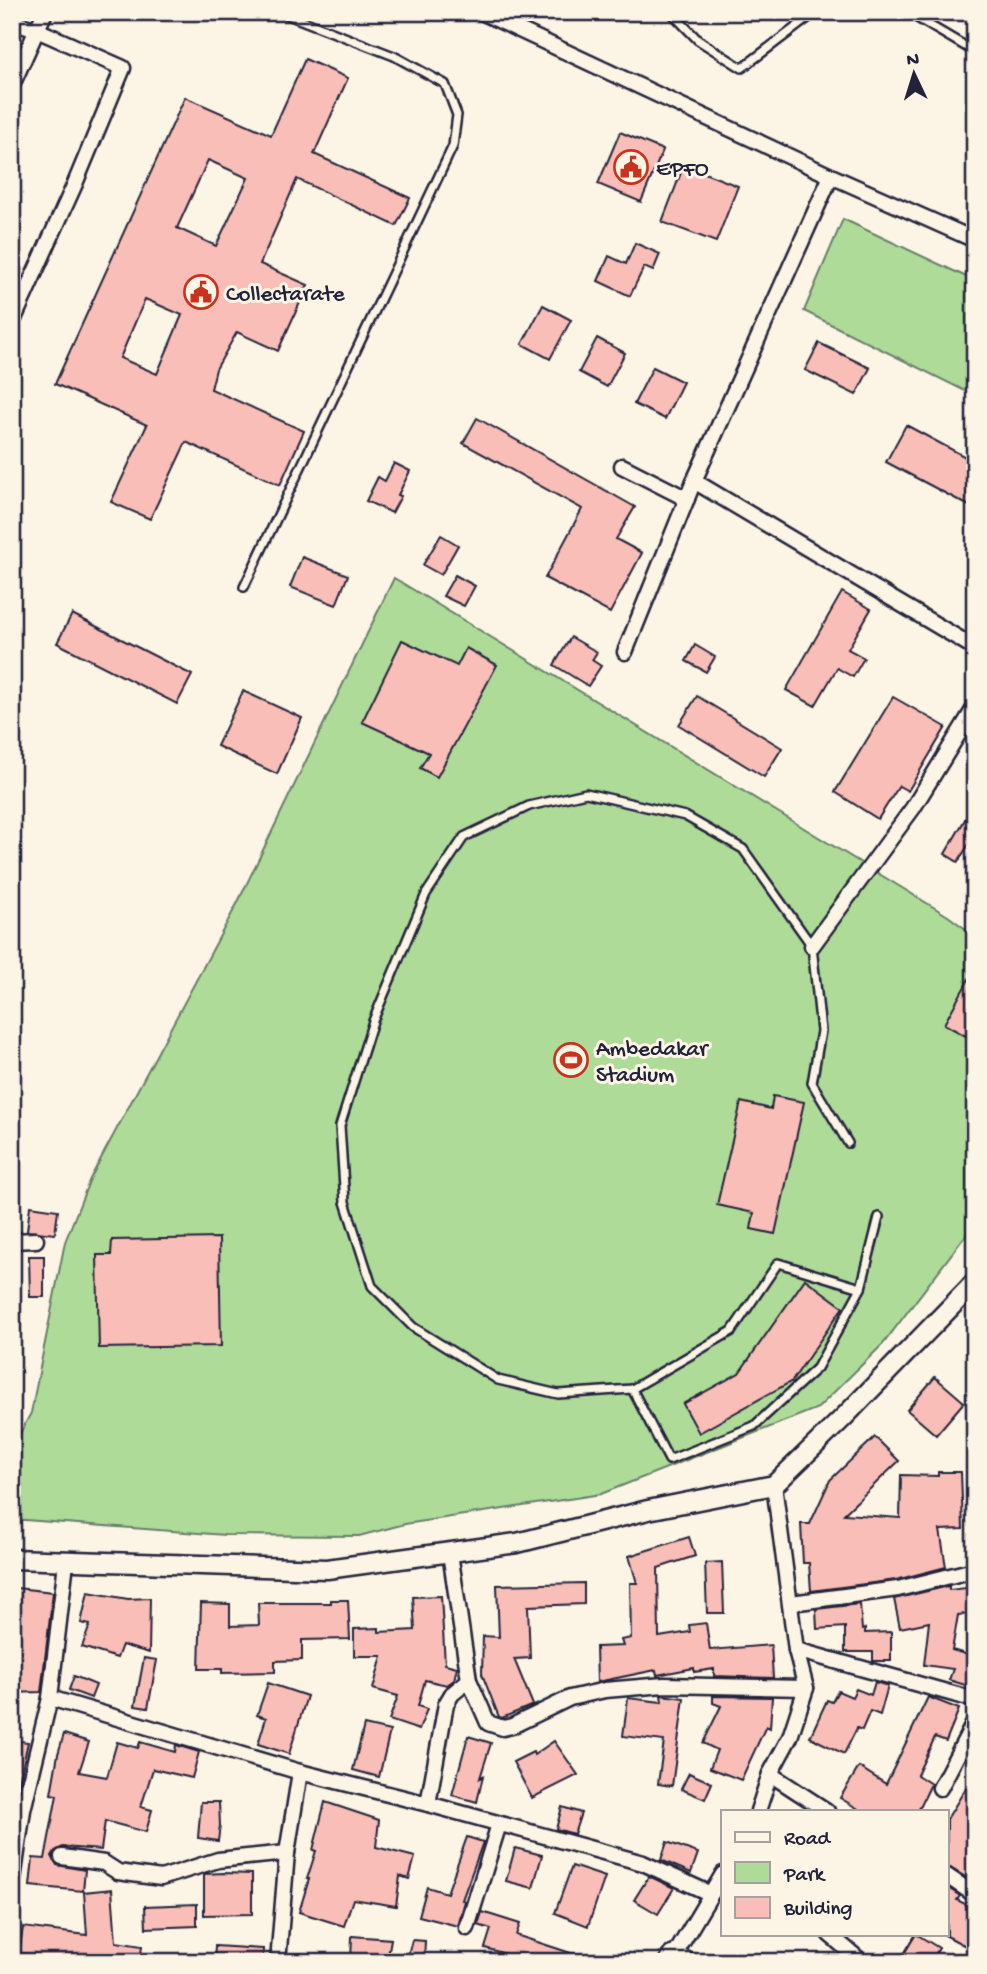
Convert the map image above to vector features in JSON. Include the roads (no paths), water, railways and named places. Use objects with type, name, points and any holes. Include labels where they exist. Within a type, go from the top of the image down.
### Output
[{"type":"street","points":[[12,85],[45,12]]},
{"type":"street","points":[[481,12],[831,176],[975,240]]},
{"type":"street","points":[[12,22],[37,30],[123,68],[74,186],[12,323]]},
{"type":"street","points":[[625,652],[694,481],[831,176]]},
{"type":"street","points":[[622,466],[687,499]]},
{"type":"street","points":[[694,481],[975,649]]},
{"type":"street","points":[[812,946],[913,808],[973,713]]},
{"type":"street","points":[[12,1241],[36,1240]]},
{"type":"street","points":[[12,1559],[327,1569],[517,1543],[649,1510],[774,1485],[975,1282]]},
{"type":"street","points":[[758,1810],[770,1774],[785,1747],[806,1688],[796,1650],[774,1485]]},
{"type":"street","points":[[450,1553],[469,1680],[488,1723],[503,1728],[512,1726],[570,1698],[605,1690],[664,1685],[806,1688]]},
{"type":"street","points":[[12,1887],[18,1810],[50,1698],[66,1562]]},
{"type":"street","points":[[791,1603],[898,1589],[967,1572]]},
{"type":"street","points":[[796,1650],[975,1700]]},
{"type":"street","points":[[428,1804],[446,1704],[452,1694],[469,1680]]},
{"type":"street","points":[[50,1698],[300,1772],[643,1863],[710,1894]]},
{"type":"street","points":[[940,1788],[975,1721]]},
{"type":"street","points":[[278,1962],[286,1853],[300,1772]]},
{"type":"street","points":[[770,1774],[825,1810]]},
{"type":"street","points":[[467,1927],[499,1824]]},
{"type":"street","points":[[62,1857],[104,1863],[118,1872],[161,1878],[218,1860],[286,1853]]},
{"type":"street","points":[[948,1876],[975,1895]]},
{"type":"street","points":[[690,1962],[671,1958],[721,1877]]},
{"type":"street","points":[[831,1936],[862,1962]]},
{"type":"lane","points":[[244,587],[453,146],[457,115],[444,84],[394,56],[280,12]]},
{"type":"lane","points":[[671,12],[698,40],[742,68],[816,12]]},
{"type":"lane","points":[[907,12],[975,52]]},
{"type":"lane","points":[[848,1143],[812,1083],[821,1031],[812,946],[743,849],[685,816],[586,793],[529,806],[464,837],[426,894],[373,1021],[340,1126],[345,1202],[372,1286],[412,1327],[498,1380],[558,1394],[632,1389],[732,1331],[778,1263],[861,1288]]},
{"type":"lane","points":[[632,1389],[669,1460],[754,1426],[817,1368],[861,1288],[879,1217]]},
{"type":"place","name":"EPFO","points":[[631,167]]},
{"type":"place","name":"Collectarate","points":[[201,292]]},
{"type":"place","name":"Ambedakar Stadium","points":[[571,1060]]}]
